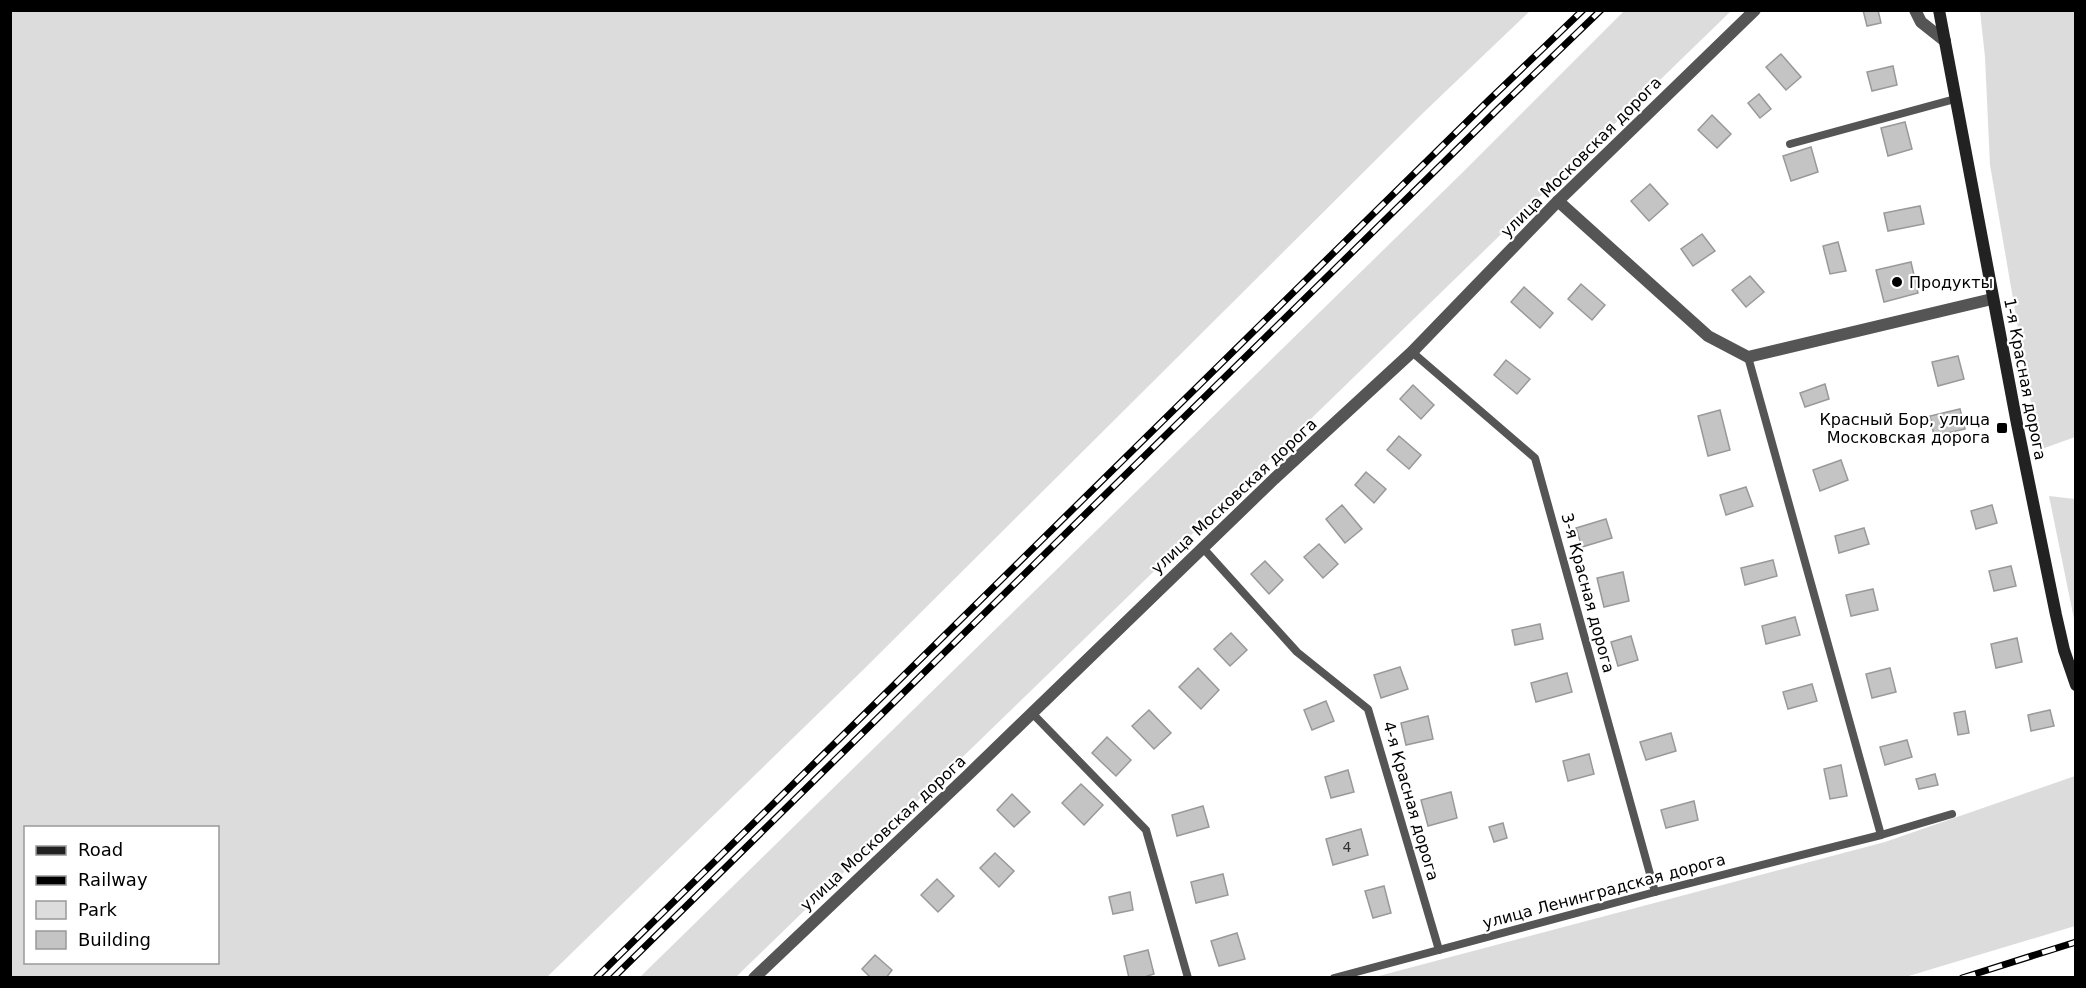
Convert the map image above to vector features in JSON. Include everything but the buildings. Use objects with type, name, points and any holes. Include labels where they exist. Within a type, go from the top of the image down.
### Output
[{"type":"main road","name":"1-я Красная дорога","points":[[1939,10],[1992,299],[2056,615],[2064,650],[2076,685]]},
{"type":"street","name":"улица Московская дорога","points":[[754,978],[1203,548],[1412,352],[1558,201],[1755,10]]},
{"type":"street","points":[[1915,10],[1920,22],[1945,41]]},
{"type":"street","points":[[1558,201],[1708,336],[1748,357],[1992,299]]},
{"type":"lane","points":[[1790,144],[1955,99]]},
{"type":"lane","name":"3-я Красная дорога","points":[[1412,352],[1535,458],[1655,892]]},
{"type":"lane","points":[[1748,357],[1881,835]]},
{"type":"lane","name":"4-я Красная дорога","points":[[1203,548],[1297,652],[1368,709],[1439,950]]},
{"type":"lane","points":[[1032,713],[1146,830],[1188,978]]},
{"type":"lane","name":"улица Ленинградская дорога","points":[[1334,978],[1655,892],[1881,835],[1952,814]]},
{"type":"green space","points":[[11,10],[1530,11],[1423,113],[863,670],[546,978],[11,977]]},
{"type":"green space","points":[[1624,11],[1731,11],[736,977],[640,977],[1462,173]]},
{"type":"green space","points":[[1980,11],[2075,11],[2075,437],[2039,450],[1990,165],[1985,57]]},
{"type":"green space","points":[[2049,496],[2075,499],[2075,624]]},
{"type":"green space","points":[[2075,776],[2075,926],[1902,978],[1375,977],[1885,842]]},
{"type":"railway","points":[[596,978],[1583,10]]},
{"type":"railway","points":[[613,978],[1601,10]]},
{"type":"railway","points":[[1962,978],[2076,942]]},
{"type":"place","name":"Продукты","points":[[1897,282]]},
{"type":"place","name":"Красный Бор, улица Московская дорога","points":[[2002,428]]}]
